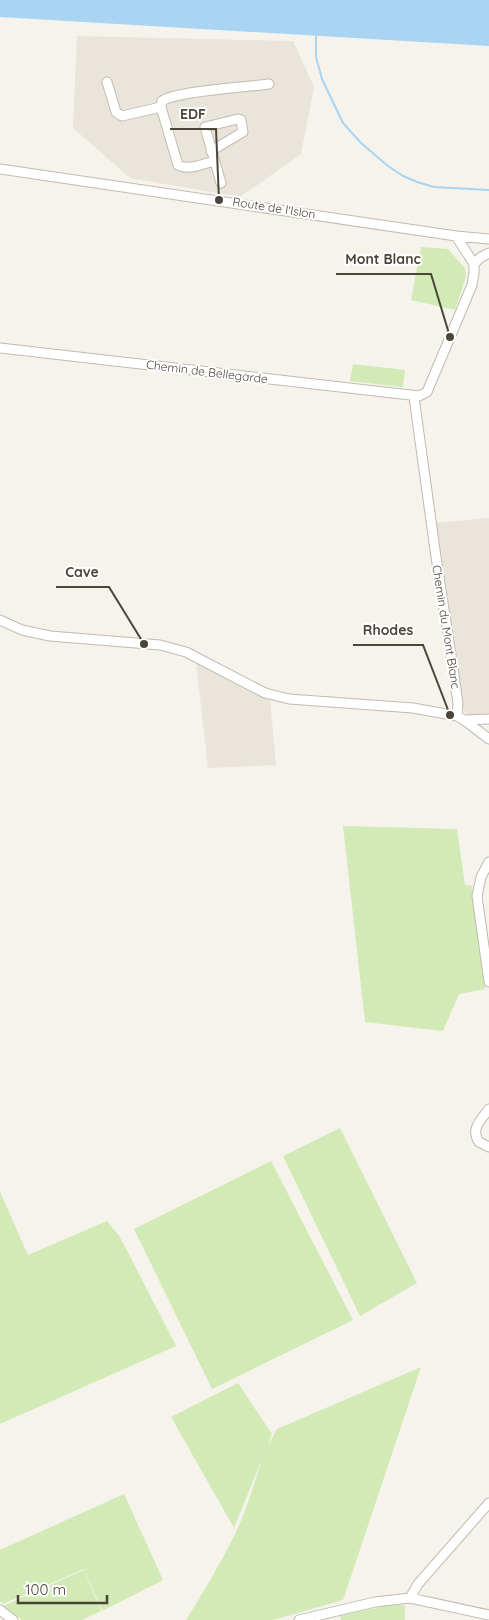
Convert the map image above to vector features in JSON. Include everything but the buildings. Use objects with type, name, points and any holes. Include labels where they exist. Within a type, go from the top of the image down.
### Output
[{"type":"street","points":[[107,82],[119,116],[161,107]]},
{"type":"street","points":[[214,161],[188,168],[182,168],[178,165],[161,107],[162,102],[165,99],[185,94],[270,84]]},
{"type":"street","points":[[212,151],[243,132],[241,120],[238,119],[205,127],[221,183]]},
{"type":"street","name":"Route de l'Islon","points":[[0,168],[456,236],[489,239]]},
{"type":"street","points":[[414,397],[427,392],[472,286],[474,264],[456,236]]},
{"type":"street","points":[[474,264],[481,257],[489,253]]},
{"type":"street","name":"Chemin de Bellegarde","points":[[0,348],[414,397]]},
{"type":"street","name":"Chemin du Mont Blanc","points":[[414,397],[460,718]]},
{"type":"street","points":[[0,620],[22,630],[50,636],[160,645],[175,648],[265,693],[289,699],[413,708],[460,718],[489,719]]},
{"type":"street","points":[[460,718],[489,739]]},
{"type":"street","points":[[489,862],[481,877],[477,896],[489,982]]},
{"type":"street","points":[[489,1109],[475,1128],[475,1133],[479,1142],[489,1147]]},
{"type":"street","points":[[410,1598],[418,1584],[489,1503]]},
{"type":"street","points":[[298,1620],[374,1602],[410,1598],[489,1615]]},
{"type":"street","points":[[0,1610],[13,1620]]},
{"type":"shaded area","points":[[77,36],[293,41],[314,87],[301,154],[240,197],[130,178],[73,128]]},
{"type":"shaded area","points":[[489,518],[489,716],[467,716],[461,703],[434,523]]},
{"type":"shaded area","points":[[196,662],[270,699],[276,765],[208,768]]},
{"type":"green space","points":[[421,247],[448,249],[465,268],[466,277],[455,310],[411,300]]},
{"type":"green space","points":[[353,364],[405,370],[403,387],[350,381]]},
{"type":"green space","points":[[343,826],[457,829],[465,885],[472,886],[485,989],[459,994],[443,1031],[365,1022]]},
{"type":"green space","points":[[340,1128],[417,1283],[360,1316],[283,1156]]},
{"type":"green space","points":[[271,1161],[353,1320],[212,1389],[134,1229]]},
{"type":"green space","points":[[0,1192],[28,1255],[107,1221],[120,1237],[176,1346],[0,1424]]},
{"type":"green space","points":[[421,1367],[343,1600],[273,1620],[186,1620],[236,1532],[262,1459],[234,1528],[171,1417],[238,1383],[272,1434],[268,1446],[277,1429]]},
{"type":"green space","points":[[124,1494],[163,1580],[102,1611],[84,1569],[3,1604],[0,1601],[0,1550]]},
{"type":"green space","points":[[84,1570],[101,1611],[82,1620],[22,1620],[3,1606]]},
{"type":"green space","points":[[394,1604],[405,1606],[405,1620],[341,1620],[340,1616]]},
{"type":"water","points":[[0,0],[489,0],[489,46],[0,17]]},
{"type":"waterway","points":[[316,34],[316,57],[322,79],[343,123],[361,143],[388,166],[403,176],[417,182],[434,187],[489,190]]},
{"type":"place","name":"EDF","points":[[219,200]]},
{"type":"place","name":"Mont Blanc","points":[[450,337]]},
{"type":"place","name":"Cave","points":[[144,644]]},
{"type":"place","name":"Rhodes","points":[[450,715]]}]
